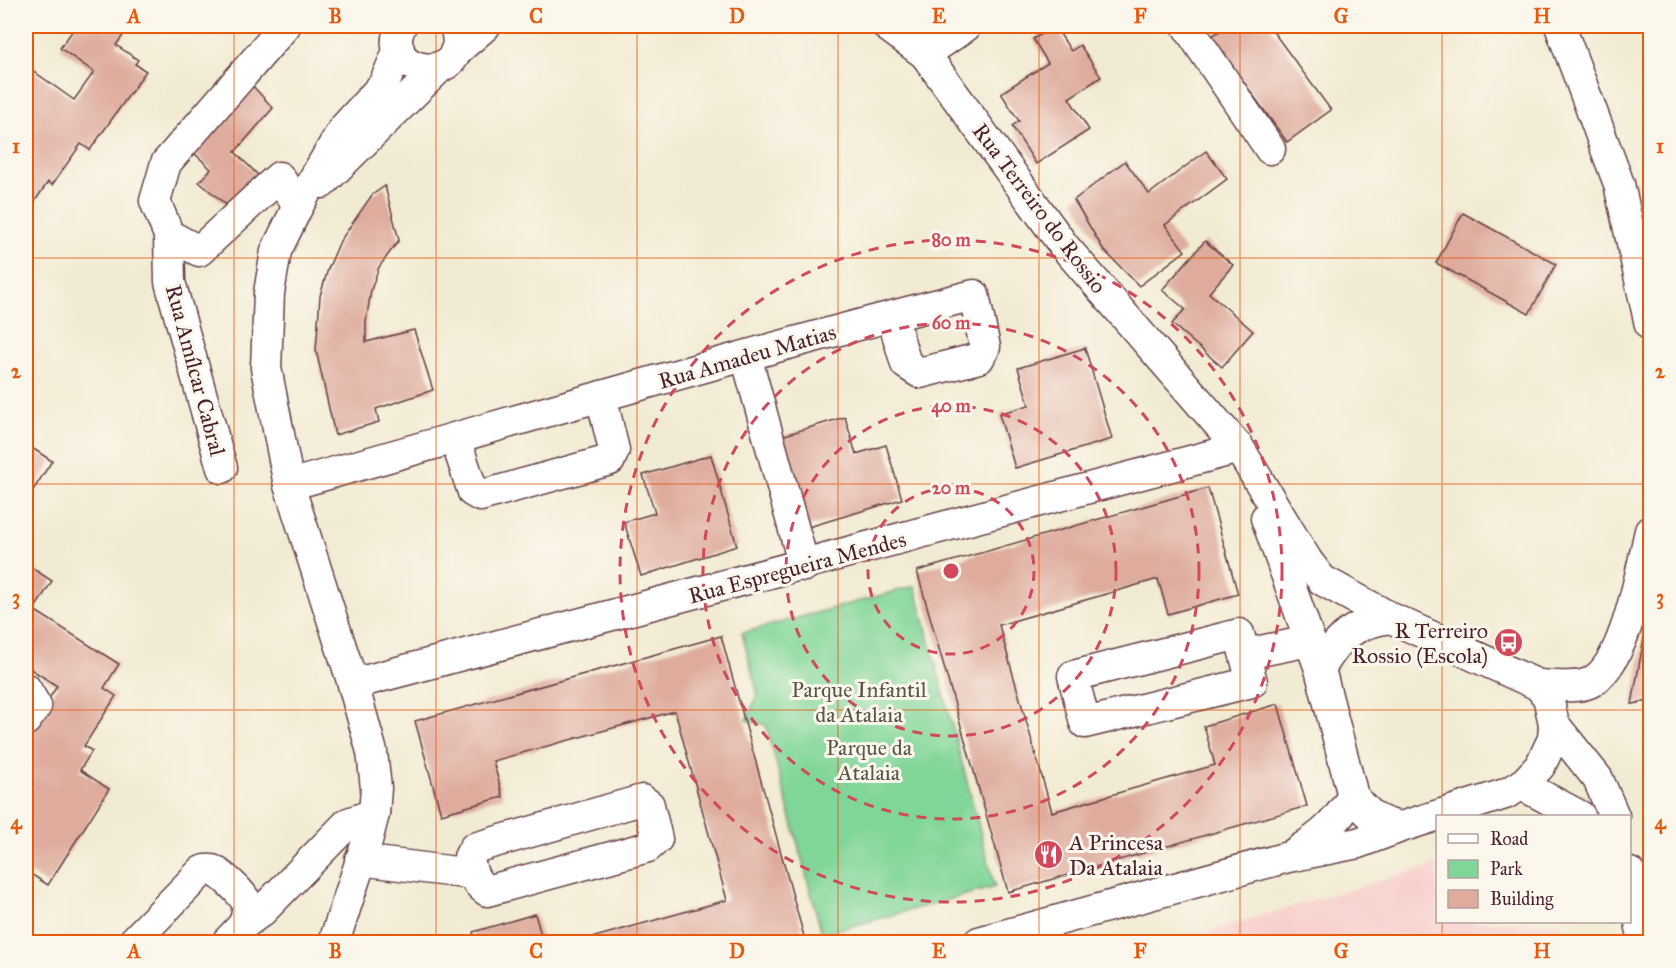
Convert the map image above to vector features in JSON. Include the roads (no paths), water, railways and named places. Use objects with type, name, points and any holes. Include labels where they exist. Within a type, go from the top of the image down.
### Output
[{"type":"street","name":"Rua Amílcar Cabral","points":[[222,468],[170,282],[169,235],[155,201],[166,163],[285,26]]},
{"type":"street","points":[[395,35],[404,58],[421,69],[431,69],[450,48],[485,26]]},
{"type":"street","name":"Rua Terreiro do Rossio","points":[[887,26],[925,54],[1064,246],[1239,448],[1308,562],[1322,580],[1391,618],[1538,685]]},
{"type":"street","points":[[925,54],[966,26]]},
{"type":"street","points":[[1187,26],[1270,149]]},
{"type":"street","points":[[1560,26],[1619,183],[1650,325]]},
{"type":"street","points":[[334,942],[374,814],[376,788],[372,752],[353,684],[289,485],[266,369],[269,293],[276,251],[298,206],[343,129],[384,84],[395,35]]},
{"type":"street","points":[[298,206],[363,145],[450,48]]},
{"type":"street","name":"Rua Amílcar Cabral","points":[[169,235],[199,251],[279,177],[298,206]]},
{"type":"street","name":"Rua Amadeu Matias","points":[[289,485],[601,396],[892,316],[974,295],[985,347],[979,358],[920,373],[906,364],[892,316]]},
{"type":"street","points":[[746,356],[804,566]]},
{"type":"street","points":[[455,438],[473,492],[480,496],[610,460],[614,450],[601,396]]},
{"type":"street","name":"Rua Terreiro do Rossio","points":[[1239,448],[1287,573],[1320,669],[1353,796]]},
{"type":"street","name":"Rua Espregueira Mendes","points":[[353,684],[804,566],[1239,448]]},
{"type":"street","points":[[1538,685],[1574,686],[1589,683],[1604,672],[1616,654],[1624,633],[1650,531]]},
{"type":"street","points":[[1320,669],[1331,651],[1349,632],[1370,621],[1391,618]]},
{"type":"street","points":[[1239,634],[1245,654],[1252,682],[1085,723],[1073,676],[1239,634]]},
{"type":"street","points":[[1245,654],[1309,641]]},
{"type":"street","points":[[1439,815],[1505,794],[1522,785],[1540,766],[1553,739],[1554,724],[1548,697],[1538,685]]},
{"type":"street","points":[[26,689],[36,706],[26,720]]},
{"type":"street","points":[[1554,724],[1598,779],[1614,815]]},
{"type":"street","points":[[1522,785],[1578,815]]},
{"type":"street","points":[[1288,857],[1317,839],[1337,821],[1353,796],[1364,810],[1380,823],[1401,827]]},
{"type":"street","points":[[642,800],[649,805],[657,839],[648,848],[488,891],[479,886],[472,874],[469,857],[474,848],[642,800]]},
{"type":"street","points":[[236,933],[262,911],[348,823],[374,814]]},
{"type":"street","points":[[979,942],[1288,857],[1358,843],[1436,816]]},
{"type":"street","points":[[360,860],[472,874]]},
{"type":"street","points":[[133,942],[202,871],[207,870],[214,870],[222,876],[245,899],[248,906],[236,933]]},
{"type":"street","points":[[1631,882],[1644,942]]},
{"type":"place","name":"R Terreiro Rossio (Escola)","points":[[1509,643]]},
{"type":"place","name":"A Princesa Da Atalaia","points":[[1048,855]]},
{"type":"park label","name":"Parque Infantil da Atalaia","points":[[859,702]]},
{"type":"park label","name":"Parque da Atalaia","points":[[869,760]]}]
